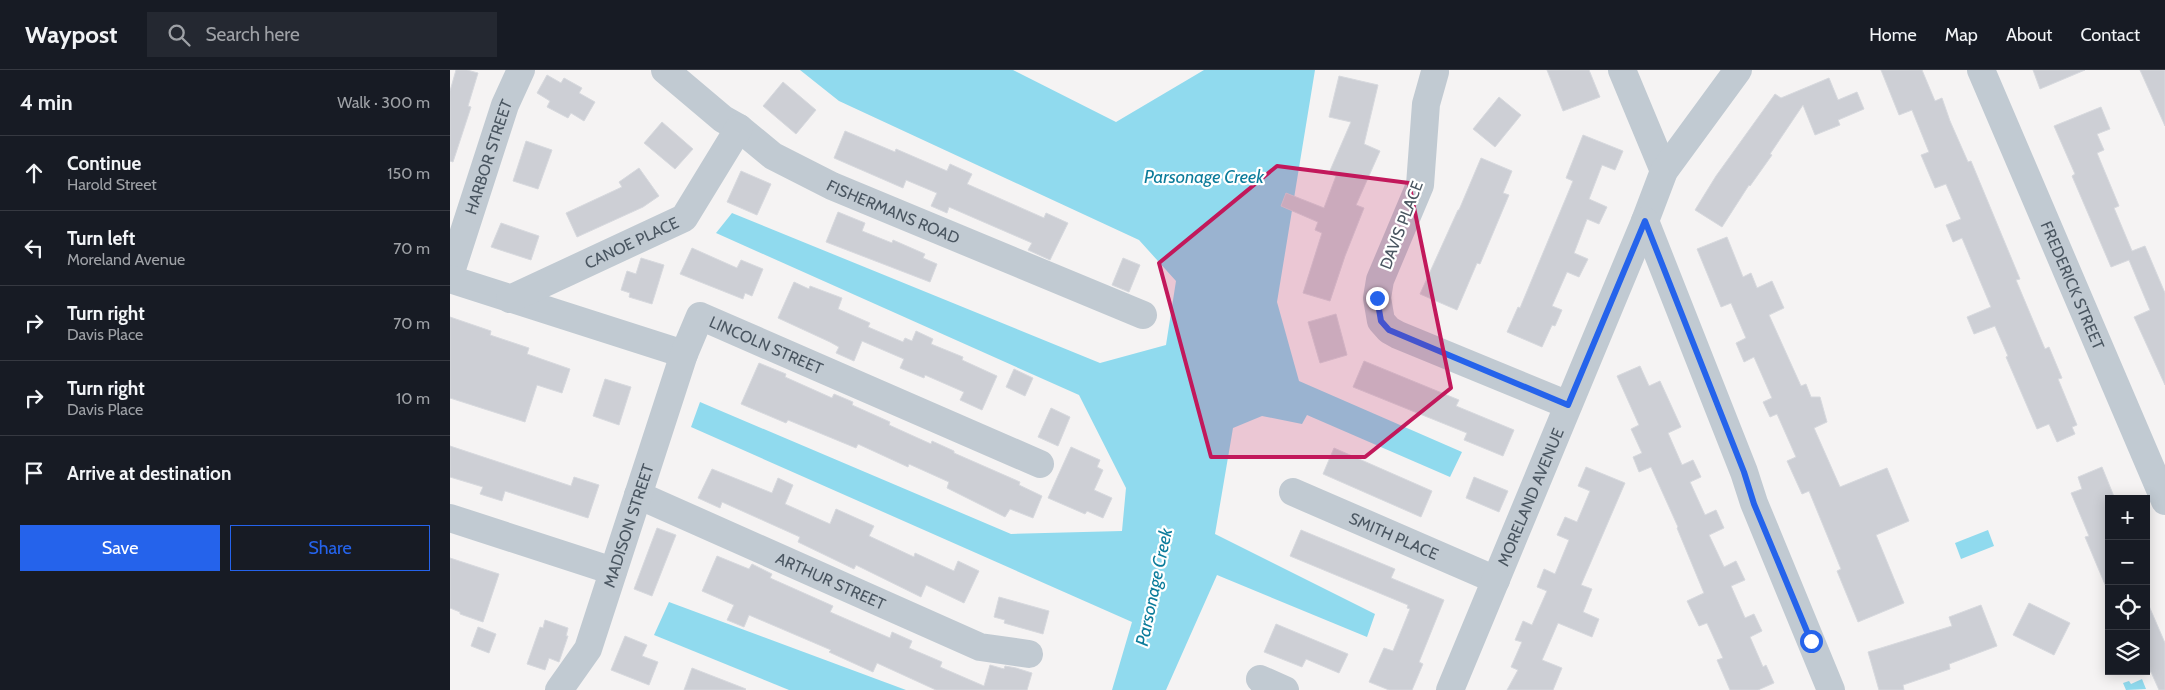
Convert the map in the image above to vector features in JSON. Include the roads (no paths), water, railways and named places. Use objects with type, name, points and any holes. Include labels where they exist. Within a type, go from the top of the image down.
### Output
[{"type":"street","name":"HARBOR STREET","points":[[450,275],[506,105],[521,70]]},
{"type":"street","name":"FISHERMANS ROAD","points":[[666,70],[723,119],[739,128],[773,156],[832,186],[1143,315]]},
{"type":"street","points":[[1622,70],[1664,171]]},
{"type":"street","name":"MORELAND AVENUE","points":[[1450,690],[1664,171],[1738,70]]},
{"type":"street","name":"FREDERICK STREET","points":[[1981,70],[2165,501]]},
{"type":"street","name":"DAVIS PLACE","points":[[1435,72],[1426,104],[1420,185],[1380,280],[1377,298],[1381,321],[1389,330],[1398,335],[1568,405]]},
{"type":"street","name":"CANOE PLACE","points":[[510,299],[684,218],[739,128]]},
{"type":"street","points":[[1645,221],[1744,472],[1754,504],[1831,690]]},
{"type":"street","points":[[450,279],[684,354]]},
{"type":"street","name":"LINCOLN STREET","points":[[684,354],[700,316],[1040,464]]},
{"type":"street","name":"MADISON STREET","points":[[565,688],[588,649],[684,354]]},
{"type":"street","name":"SMITH PLACE","points":[[1293,492],[1496,580]]},
{"type":"street","name":"ARTHUR STREET","points":[[638,495],[980,647],[1029,654]]},
{"type":"street","points":[[450,518],[613,571]]},
{"type":"street","points":[[1260,679],[1285,690]]},
{"type":"water","name":"Parsonage Creek","points":[[800,70],[1013,70],[1116,122],[1204,70],[1315,70],[1277,302],[1299,381],[1462,452],[1450,477],[1307,415],[1302,424],[1262,416],[1233,428],[1215,534],[1375,614],[1367,637],[1217,575],[1166,690],[1112,690],[1132,622],[691,427],[700,402],[1011,534],[1122,531],[1126,488],[1079,395],[716,233],[732,213],[1100,363],[1166,345],[1176,281],[1139,240],[839,101]]},
{"type":"water","points":[[1988,530],[1994,546],[1961,559],[1955,543]]},
{"type":"water","points":[[669,602],[906,690],[789,690],[654,635]]},
{"type":"water","points":[[2142,679],[2146,689],[2126,690],[2123,683],[2129,681],[2131,684]]}]
